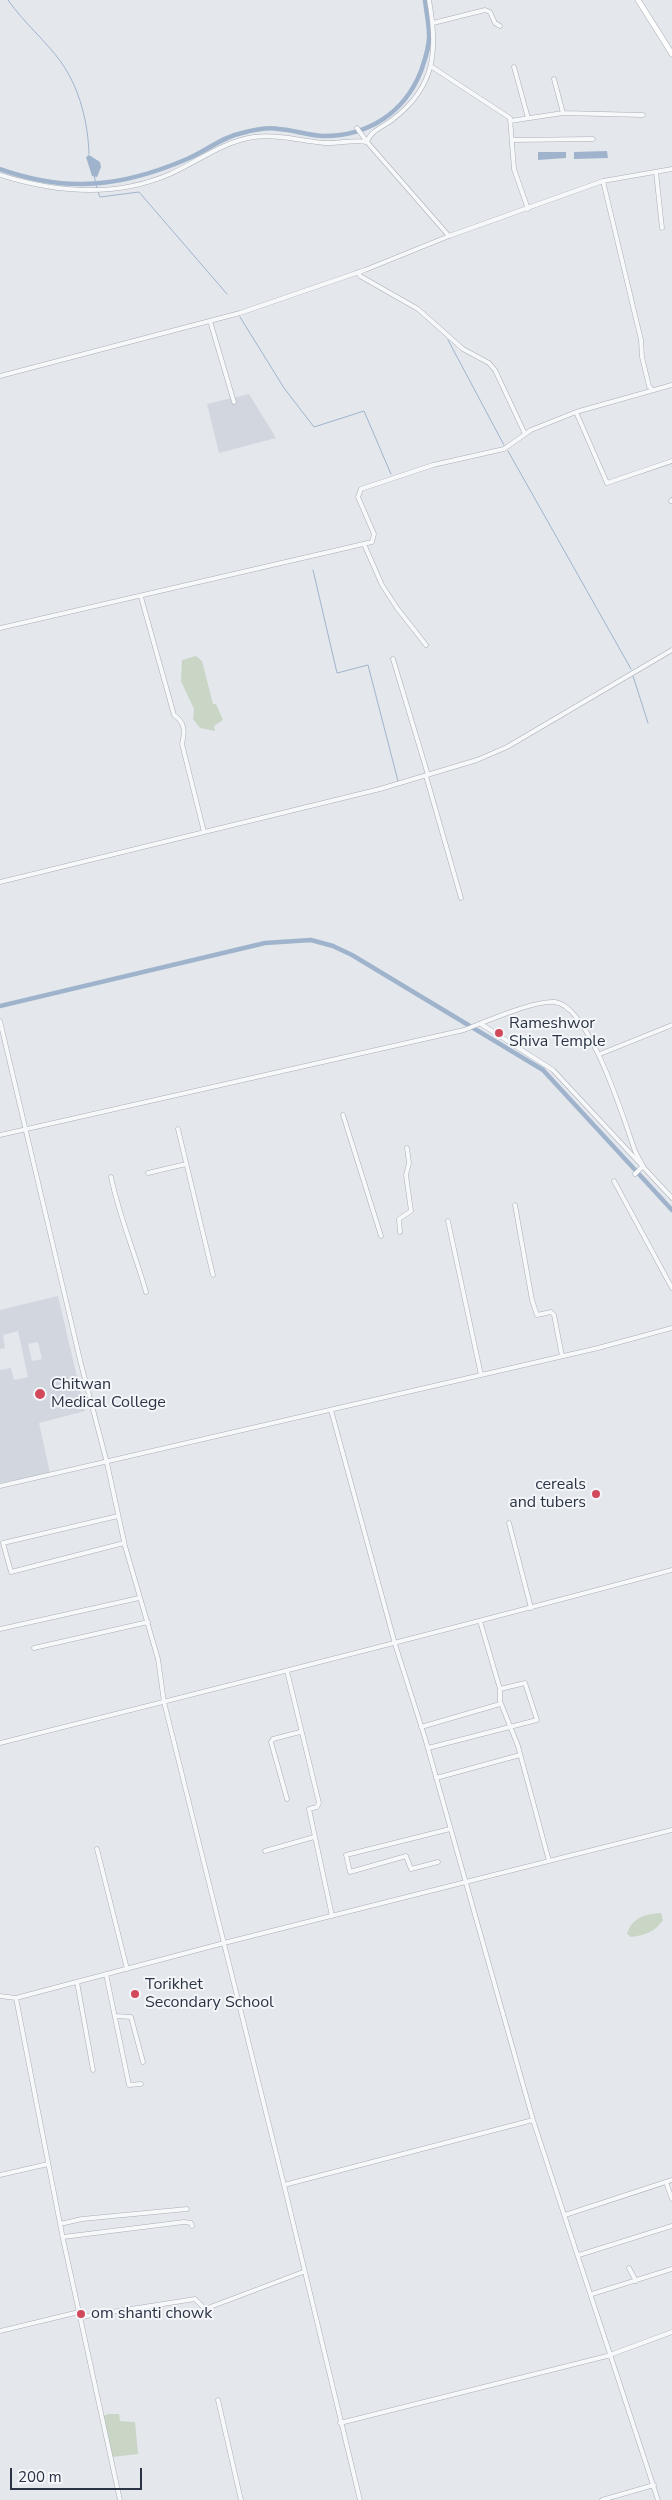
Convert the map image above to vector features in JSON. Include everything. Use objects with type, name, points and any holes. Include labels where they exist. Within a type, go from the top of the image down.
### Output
[{"type":"main road","points":[[638,0],[672,54]]},
{"type":"street","points":[[367,142],[369,135],[404,111],[416,99],[432,67],[433,23],[429,0]]},
{"type":"street","points":[[433,23],[485,10],[490,12],[495,23],[500,26]]},
{"type":"street","points":[[432,67],[510,118],[514,169],[528,209]]},
{"type":"street","points":[[514,67],[528,118]]},
{"type":"street","points":[[554,79],[563,113]]},
{"type":"street","points":[[510,122],[563,113],[643,115]]},
{"type":"street","points":[[357,128],[449,236]]},
{"type":"street","points":[[0,175],[47,187],[75,191],[93,191],[132,186],[169,174],[233,143],[252,138],[280,136],[327,143],[367,142]]},
{"type":"street","points":[[512,140],[593,139]]},
{"type":"street","points":[[0,376],[240,313],[358,272],[449,236],[603,181],[672,169]]},
{"type":"street","points":[[656,172],[662,228]]},
{"type":"street","points":[[603,181],[641,340],[642,357],[652,390]]},
{"type":"street","points":[[358,272],[360,276],[418,310],[463,350],[489,363],[525,434]]},
{"type":"street","points":[[210,321],[234,402]]},
{"type":"street","points":[[0,628],[141,597],[372,542],[374,534],[358,497],[361,489],[433,465],[504,449],[525,434],[576,412],[672,385]]},
{"type":"street","points":[[576,412],[607,483],[672,461]]},
{"type":"street","points":[[364,544],[382,585],[396,608],[426,645]]},
{"type":"street","points":[[141,597],[174,715],[180,720],[185,734],[182,744],[204,832]]},
{"type":"street","points":[[0,882],[427,776],[478,760],[507,746],[672,650]]},
{"type":"street","points":[[393,660],[461,898]]},
{"type":"street","points":[[0,1135],[464,1030],[516,1011],[548,1002],[558,1003],[572,1014],[600,1054],[641,1167]]},
{"type":"street","points":[[0,1021],[24,1129],[107,1463],[124,1543],[158,1659],[164,1702],[360,2500]]},
{"type":"street","points":[[481,1024],[553,1070],[641,1167],[672,1198]]},
{"type":"street","points":[[600,1054],[672,1025]]},
{"type":"street","points":[[343,1115],[381,1236]]},
{"type":"street","points":[[178,1129],[213,1276]]},
{"type":"street","points":[[400,1232],[398,1219],[411,1211],[406,1174],[409,1163],[407,1148]]},
{"type":"street","points":[[148,1173],[186,1164]]},
{"type":"street","points":[[635,1174],[641,1167]]},
{"type":"street","points":[[111,1177],[124,1227],[146,1292]]},
{"type":"street","points":[[614,1181],[672,1288]]},
{"type":"street","points":[[515,1205],[532,1300],[537,1315],[551,1312],[554,1315],[562,1356]]},
{"type":"street","points":[[448,1221],[481,1375]]},
{"type":"street","points":[[0,1486],[107,1463],[562,1356],[672,1328]]},
{"type":"street","points":[[331,1410],[395,1644],[428,1748],[533,2120],[612,2353],[658,2500]]},
{"type":"street","points":[[118,1516],[3,1543],[11,1572],[124,1543]]},
{"type":"street","points":[[509,1523],[531,1608]]},
{"type":"street","points":[[0,1743],[395,1644],[672,1570]]},
{"type":"street","points":[[0,1629],[139,1598]]},
{"type":"street","points":[[480,1621],[500,1689],[500,1704],[520,1755],[549,1860]]},
{"type":"street","points":[[34,1648],[148,1622]]},
{"type":"street","points":[[287,1671],[300,1732],[319,1802],[317,1807],[309,1809],[332,1916]]},
{"type":"street","points":[[428,1748],[536,1720],[525,1682],[500,1689]]},
{"type":"street","points":[[421,1727],[500,1704]]},
{"type":"street","points":[[287,1799],[271,1742],[273,1739],[300,1732]]},
{"type":"street","points":[[436,1778],[520,1755]]},
{"type":"street","points":[[438,1862],[411,1869],[406,1856],[350,1872],[346,1856],[450,1829]]},
{"type":"street","points":[[0,1996],[16,1998],[224,1943],[672,1830]]},
{"type":"street","points":[[265,1851],[314,1837]]},
{"type":"street","points":[[97,1849],[127,1969]]},
{"type":"street","points":[[106,1974],[129,2085],[141,2084]]},
{"type":"street","points":[[77,1982],[93,2070]]},
{"type":"street","points":[[16,1998],[60,2224],[120,2500]]},
{"type":"street","points":[[114,2016],[131,2017],[144,2062]]},
{"type":"street","points":[[284,2185],[533,2120]]},
{"type":"street","points":[[0,2175],[48,2164]]},
{"type":"street","points":[[565,2215],[672,2180]]},
{"type":"street","points":[[666,2182],[672,2200]]},
{"type":"street","points":[[60,2224],[82,2219],[187,2209]]},
{"type":"street","points":[[63,2236],[184,2222],[191,2223],[192,2226]]},
{"type":"street","points":[[579,2255],[672,2226]]},
{"type":"street","points":[[629,2268],[636,2281]]},
{"type":"street","points":[[592,2294],[672,2269]]},
{"type":"street","points":[[80,2317],[195,2299],[206,2309],[304,2272]]},
{"type":"street","points":[[0,2331],[79,2312]]},
{"type":"street","points":[[340,2422],[607,2356],[672,2332]]},
{"type":"street","points":[[218,2400],[241,2500]]},
{"type":"street","points":[[602,2500],[654,2485]]},
{"type":"shaded area","points":[[249,394],[276,438],[219,453],[207,404]]},
{"type":"shaded area","name":"Chitwan Medical College","points":[[58,1296],[85,1411],[39,1423],[50,1473],[0,1483],[0,1370],[11,1368],[14,1380],[28,1377],[18,1331],[3,1335],[5,1348],[0,1349],[0,1310]],"holes":[[[38,1342],[42,1359],[32,1361],[28,1344]]]},
{"type":"green space","points":[[196,656],[202,661],[213,704],[216,704],[223,720],[214,726],[215,731],[200,728],[193,719],[194,709],[181,681],[182,660]]},
{"type":"green space","points":[[661,1913],[663,1920],[653,1930],[631,1937],[627,1934],[632,1924],[640,1917]]},
{"type":"green space","points":[[119,2414],[120,2421],[135,2422],[138,2454],[112,2457],[103,2416]]},
{"type":"water","points":[[607,151],[608,158],[574,159],[574,152]]},
{"type":"water","points":[[538,152],[566,152],[566,158],[538,160]]},
{"type":"water","points":[[89,155],[100,162],[101,167],[97,177],[92,176],[86,157]]},
{"type":"waterway","points":[[8,0],[55,54],[68,72],[85,118],[89,154]]},
{"type":"waterway","points":[[0,169],[49,182],[95,184],[140,176],[194,156],[235,135],[251,131],[275,128],[324,136],[356,132],[383,119],[395,110],[414,86],[421,71],[429,39],[425,0]]},
{"type":"waterway","points":[[94,175],[97,188]]},
{"type":"waterway","points":[[98,192],[100,197],[139,192],[227,294]]},
{"type":"waterway","points":[[240,317],[284,388],[314,427],[364,411],[391,474]]},
{"type":"waterway","points":[[448,340],[504,445]]},
{"type":"waterway","points":[[508,451],[631,669]]},
{"type":"waterway","points":[[313,570],[337,673],[368,665],[398,781]]},
{"type":"waterway","points":[[633,676],[648,723]]},
{"type":"waterway","points":[[0,1006],[265,943],[311,940],[333,946],[352,955],[543,1070],[672,1210]]},
{"type":"place","name":"Rameshwor Shiva Temple","points":[[499,1033]]},
{"type":"place","name":"Chitwan Medical College","points":[[40,1394]]},
{"type":"place","name":"cereals and tubers","points":[[596,1494]]},
{"type":"place","name":"Torikhet Secondary School","points":[[135,1994]]},
{"type":"place","name":"om shanti chowk","points":[[81,2314]]}]
